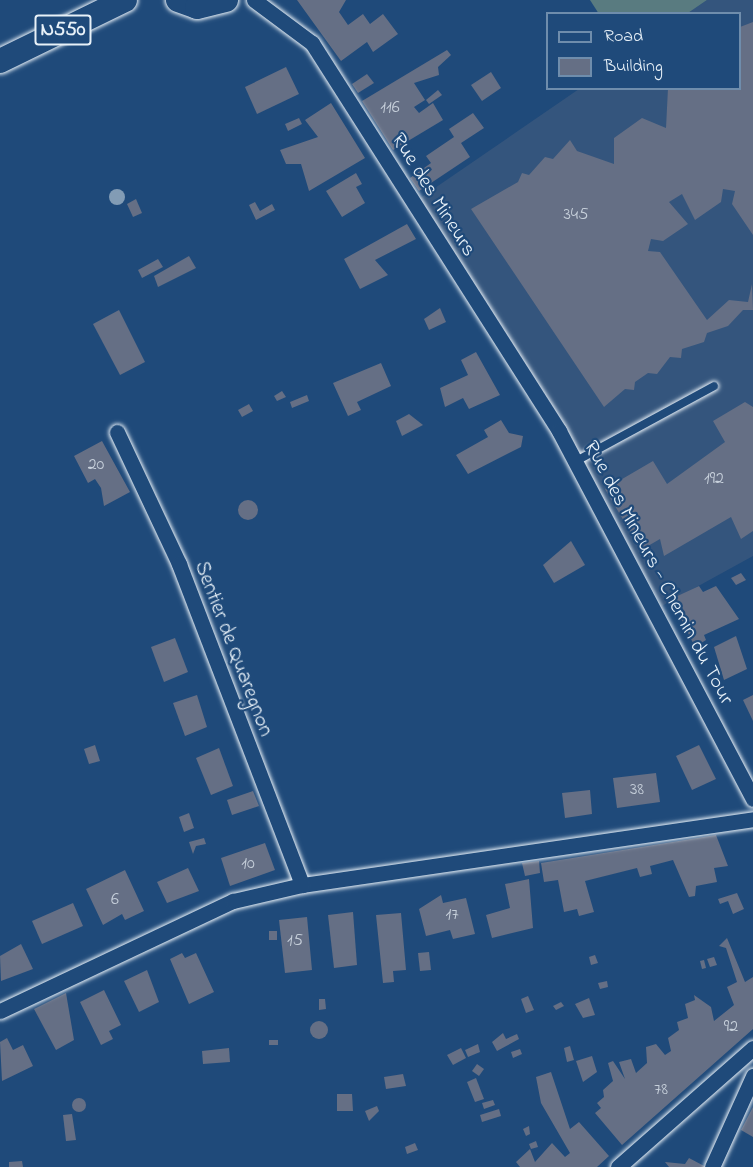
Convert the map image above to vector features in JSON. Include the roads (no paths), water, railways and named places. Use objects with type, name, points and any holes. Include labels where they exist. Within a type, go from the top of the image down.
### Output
[{"type":"main road","name":"N550","points":[[0,61],[125,0]]},
{"type":"main road","points":[[177,0],[197,7],[226,0]]},
{"type":"street","name":"Rue des Mineurs","points":[[254,0],[312,43],[559,431]]},
{"type":"street","name":"Rue des Mineurs - Chemin du Tour","points":[[559,431],[753,799]]},
{"type":"street","name":"Sentier de Quaregnon","points":[[117,432],[179,564],[302,885]]},
{"type":"street","points":[[0,1011],[233,901],[302,885],[753,819]]},
{"type":"street","points":[[618,1167],[753,1048]]},
{"type":"street","points":[[712,1167],[753,1076]]},
{"type":"lane","points":[[576,461],[714,386]]}]
